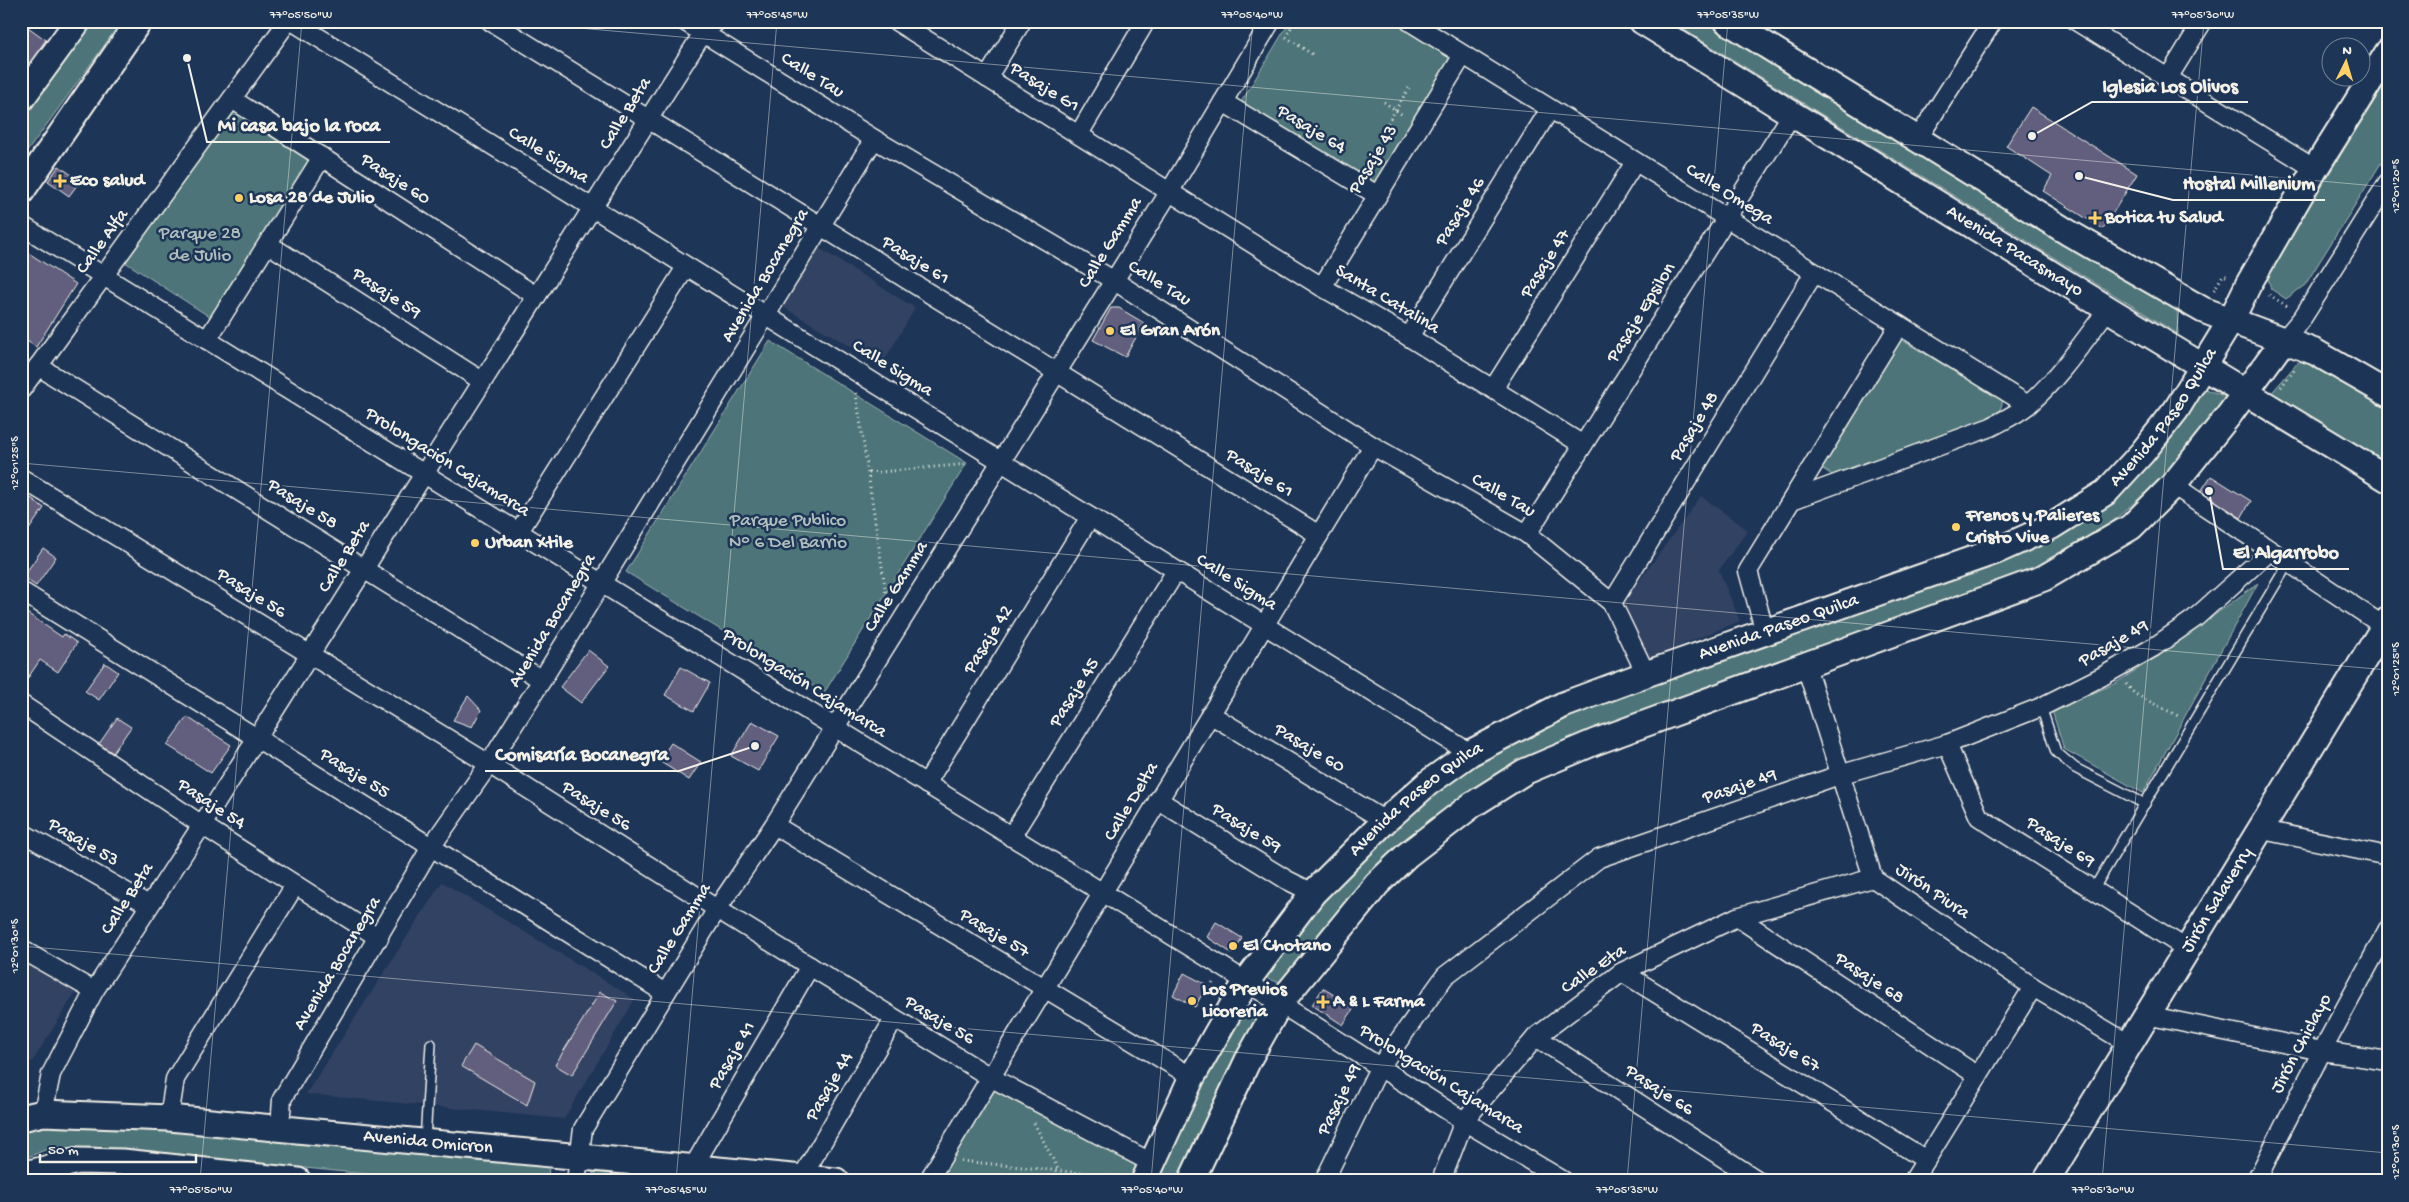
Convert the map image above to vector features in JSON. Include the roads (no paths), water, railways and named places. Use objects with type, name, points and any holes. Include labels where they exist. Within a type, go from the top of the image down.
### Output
[{"type":"main road","points":[[21,99],[78,21]]},
{"type":"main road","points":[[21,192],[138,21]]},
{"type":"main road","name":"Avenida Pacasmayo","points":[[1642,21],[2108,309],[2388,479]]},
{"type":"main road","points":[[1727,21],[1916,140],[2069,233],[2203,310],[2230,322],[2315,352],[2388,394]]},
{"type":"main road","name":"Avenida Paseo Quilca","points":[[1139,1174],[1246,982],[1313,893],[1385,821],[1428,783],[1470,753],[1563,705],[1646,674],[1996,552],[2052,526],[2106,492],[2142,453],[2176,410],[2204,367],[2230,322],[2248,285],[2315,169],[2388,52]]},
{"type":"main road","name":"Avenida Paseo Quilca","points":[[1191,1181],[1248,1060],[1280,1003],[1377,884],[1407,855],[1472,805],[1524,772],[1595,742],[2044,578],[2131,527],[2173,485],[2229,415],[2283,341]]},
{"type":"main road","name":"Jirón Salaverry","points":[[2046,1181],[2258,829],[2387,625]]},
{"type":"main road","name":"Avenida Omicron","points":[[32,1116],[169,1118],[425,1142],[577,1169],[693,1167],[836,1181]]},
{"type":"main road","points":[[28,1175],[78,1161],[122,1162],[298,1181]]},
{"type":"street","name":"Calle Alfa","points":[[21,390],[288,21]]},
{"type":"street","name":"Calle Sigma","points":[[292,21],[1470,753]]},
{"type":"street","name":"Pasaje 61","points":[[490,21],[820,228],[1319,535]]},
{"type":"street","name":"Calle Tau","points":[[684,21],[874,139],[1113,280],[1373,446],[1527,534],[1612,603],[1646,674]]},
{"type":"street","name":"Calle Beta","points":[[32,1116],[94,991],[202,825],[255,738],[647,120],[703,34],[716,21]]},
{"type":"street","points":[[987,78],[1022,21]]},
{"type":"street","points":[[1079,134],[1146,21]]},
{"type":"street","name":"Calle Gamma","points":[[577,1169],[584,1129],[665,993],[717,909],[774,825],[835,728],[1170,190],[1271,21]]},
{"type":"street","name":"Calle Omega","points":[[1409,21],[2028,405]]},
{"type":"street","points":[[1916,140],[1993,21]]},
{"type":"street","points":[[2076,21],[2315,169]]},
{"type":"street","points":[[2168,78],[2203,21]]},
{"type":"street","name":"Pasaje G1","points":[[900,22],[987,78],[1170,190]]},
{"type":"street","name":"Pasaje 43","points":[[1322,287],[1462,55]]},
{"type":"street","name":"Pasaje 60","points":[[232,99],[536,296]]},
{"type":"street","name":"Pasaje 64","points":[[1223,102],[1377,195]]},
{"type":"street","name":"Pasaje 46","points":[[1409,337],[1550,109]]},
{"type":"street","name":"Pasaje Epsilon","points":[[1527,534],[1792,114]]},
{"type":"street","name":"Avenida Bocanegra","points":[[280,1128],[282,1099],[432,847],[489,764],[542,680],[874,139]]},
{"type":"street","points":[[207,340],[322,157]]},
{"type":"street","name":"Pasaje 47","points":[[1493,388],[1635,162]]},
{"type":"street","name":"Avenida Paseo Quilca","points":[[2283,341],[2303,317],[2388,182]]},
{"type":"street","name":"Santa Catalina","points":[[1170,190],[1322,287],[1493,388],[1583,446]]},
{"type":"street","name":"Prolongación Cajamarca","points":[[21,225],[1280,1003],[1379,1068],[1564,1181]]},
{"type":"street","name":"Pasaje 59","points":[[268,244],[482,381]]},
{"type":"street","points":[[518,533],[686,267]]},
{"type":"street","name":"Pasaje 48","points":[[1612,603],[1814,273]]},
{"type":"street","points":[[1792,500],[1991,427],[2028,405],[2053,380],[2108,309]]},
{"type":"street","points":[[1765,632],[1748,571],[1899,325]]},
{"type":"street","name":"Pasaje 58","points":[[38,366],[542,680]]},
{"type":"street","name":"Calle Delta","points":[[928,1181],[1373,446]]},
{"type":"street","name":"Pasaje 56","points":[[21,478],[489,764],[717,909],[990,1077],[1139,1174]]},
{"type":"street","points":[[2173,485],[2270,551],[2387,625]]},
{"type":"street","name":"Pasaje 42","points":[[926,784],[1090,517]]},
{"type":"street","name":"Pasaje 49","points":[[1324,1181],[1379,1068],[1445,976],[1599,858],[1842,774],[1947,744],[2040,707],[2113,671],[2154,647],[2194,619],[2270,551]]},
{"type":"street","name":"Pasaje 45","points":[[1011,837],[1176,571]]},
{"type":"street","name":"Pasaje 55","points":[[21,591],[665,993]]},
{"type":"street","name":"Jirón Piura","points":[[1806,666],[1842,774],[1873,878],[2033,987],[2129,1044]]},
{"type":"street","name":"Pasaje 54","points":[[21,704],[202,825],[379,938]]},
{"type":"street","name":"Pasaje 60","points":[[1210,714],[1385,821]]},
{"type":"street","name":"Pasaje 69","points":[[1947,744],[1978,817],[2186,948]]},
{"type":"street","name":"Pasaje 59","points":[[1158,800],[1287,880],[1313,893]]},
{"type":"street","name":"Pasaje 57","points":[[774,825],[1192,1077]]},
{"type":"street","points":[[2258,829],[2388,856]]},
{"type":"street","name":"Pasaje 53","points":[[21,832],[149,905]]},
{"type":"street","name":"Calle Eta","points":[[1441,1181],[1464,1121],[1536,1037],[1622,972],[1737,917],[1873,878]]},
{"type":"street","points":[[169,1118],[175,1079],[295,885]]},
{"type":"street","name":"Pasaje 68","points":[[1737,917],[1978,1076]]},
{"type":"street","name":"Jirón Chiclayo","points":[[2256,1181],[2322,1051],[2388,929]]},
{"type":"street","points":[[21,949],[94,991]]},
{"type":"street","name":"Pasaje 41","points":[[693,1167],[810,966]]},
{"type":"street","name":"Pasaje 67","points":[[1622,972],[1926,1160]]},
{"type":"street","points":[[1913,1181],[2033,987]]},
{"type":"street","points":[[2146,1015],[2322,1051],[2388,1061]]},
{"type":"street","name":"Pasaje 44","points":[[802,1177],[894,1019]]},
{"type":"street","name":"Pasaje 66","points":[[1536,1037],[1759,1181]]},
{"type":"lane","points":[[2093,890],[2289,562]]},
{"type":"lane","points":[[2040,707],[2056,752],[2075,768],[2145,804]]},
{"type":"lane","points":[[425,1142],[431,1044]]},
{"type":"place","name":"Mi casa bajo la roca","points":[[187,58]]},
{"type":"place","name":"Iglesia Los Olivos","points":[[2032,136]]},
{"type":"place","name":"Hostal Millenium","points":[[2079,176]]},
{"type":"place","name":"Eco salud","points":[[60,181]]},
{"type":"place","name":"Losa 28 de Julio","points":[[239,198]]},
{"type":"place","name":"Botica tu Salud","points":[[2095,218]]},
{"type":"place","name":"El Gran Arón","points":[[1110,331]]},
{"type":"place","name":"El Algarrobo","points":[[2209,491]]},
{"type":"place","name":"Frenos y Palieres Cristo Vive","points":[[1956,527]]},
{"type":"place","name":"Urban Xtile","points":[[475,543]]},
{"type":"place","name":"Comisaría Bocanegra","points":[[755,746]]},
{"type":"place","name":"El Chotano","points":[[1233,946]]},
{"type":"place","name":"Los Previos Licoreria","points":[[1192,1001]]},
{"type":"place","name":"A & L Farma","points":[[1323,1002]]},
{"type":"park label","name":"Parque 28 de Julio","points":[[200,245]]},
{"type":"park label","name":"Parque Publico N° 6 Del Barrio","points":[[788,532]]}]
